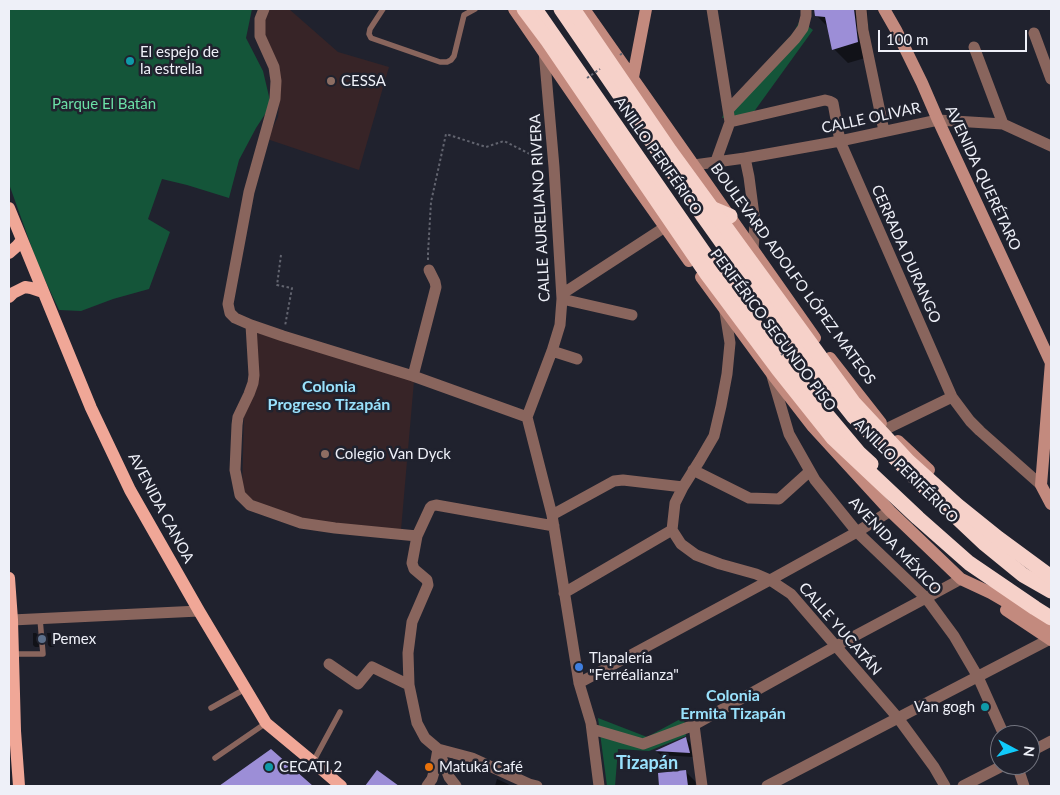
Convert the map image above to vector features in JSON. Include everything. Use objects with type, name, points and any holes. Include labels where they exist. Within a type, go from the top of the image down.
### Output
[{"type":"highway","name":"PERIFÉRICO SEGUNDO PISO","points":[[524,9],[707,274],[778,370],[833,438],[969,563],[1051,618]]},
{"type":"highway","name":"ANILLO PERIFÉRICO","points":[[536,9],[709,260],[780,359],[859,453],[933,526],[1007,587],[1051,613]]},
{"type":"highway","name":"ANILLO PERIFÉRICO","points":[[561,9],[691,199],[772,313],[854,417],[985,544],[1023,575],[1051,591]]},
{"type":"highway","name":"PERIFÉRICO SEGUNDO PISO","points":[[572,9],[670,151],[853,402],[908,461],[957,505],[1051,577]]},
{"type":"highway","points":[[691,199],[730,216]]},
{"type":"main road","points":[[514,9],[725,312],[813,427],[890,511],[961,578],[1030,627],[1051,636]]},
{"type":"main road","name":"BOULEVARD ADOLFO LÓPEZ MATEOS","points":[[584,9],[826,353],[886,429],[991,526],[1051,569]]},
{"type":"main road","points":[[633,77],[646,9]]},
{"type":"main road","name":"AVENIDA QUERÉTARO","points":[[884,9],[918,74],[1051,362]]},
{"type":"main road","name":"AVENIDA CANOA","points":[[9,208],[91,408],[130,490],[199,611],[266,723],[341,786]]},
{"type":"main road","points":[[9,253],[22,240]]},
{"type":"main road","points":[[9,297],[24,287],[43,292]]},
{"type":"main road","points":[[1051,362],[1041,486],[1051,504]]},
{"type":"main road","points":[[9,578],[13,654],[12,733],[18,786]]},
{"type":"main road","points":[[9,781],[18,786]]},
{"type":"street","points":[[264,9],[260,19],[260,36],[274,67],[276,81],[275,99],[250,192],[228,304],[230,312],[235,318],[251,325],[412,376],[527,417],[553,520],[579,683],[592,723],[599,786]]},
{"type":"street","points":[[712,9],[730,122],[716,161]]},
{"type":"street","points":[[728,110],[795,40],[803,28],[806,9]]},
{"type":"street","points":[[861,9],[863,30],[884,131]]},
{"type":"street","points":[[1034,33],[1051,79]]},
{"type":"street","points":[[974,47],[1003,124]]},
{"type":"street","name":"CALLE AURELIANO RIVERA","points":[[527,417],[552,352],[560,325],[562,296],[544,51]]},
{"type":"street","name":"CERRADA DURANGO","points":[[730,122],[825,100],[833,103],[840,141],[952,397],[970,422],[1041,486]]},
{"type":"street","name":"CALLE OLIVAR","points":[[694,164],[745,158],[840,141],[938,120],[1003,124],[1051,146]]},
{"type":"street","points":[[745,158],[755,223],[753,249]]},
{"type":"street","points":[[562,296],[665,227]]},
{"type":"street","points":[[412,376],[436,287],[429,270]]},
{"type":"street","points":[[562,296],[632,315]]},
{"type":"street","points":[[564,593],[672,530],[675,503],[714,436],[722,406],[728,374],[730,342],[725,312]]},
{"type":"street","points":[[251,325],[253,383],[238,416],[237,425],[235,470],[240,495],[250,505],[301,523],[417,536]]},
{"type":"street","points":[[552,352],[577,359]]},
{"type":"street","name":"AVENIDA MÉXICO","points":[[772,374],[789,434],[816,480],[857,532],[926,598],[954,636],[978,677],[1000,725]]},
{"type":"street","points":[[886,429],[952,397]]},
{"type":"street","points":[[693,470],[749,498],[779,499],[810,470]]},
{"type":"street","points":[[537,786],[472,758],[438,749],[425,738],[417,723],[409,685],[408,653],[412,622],[428,585],[427,580],[414,569],[412,562],[417,536],[430,508],[436,505],[553,520],[614,481],[683,487]]},
{"type":"street","points":[[579,683],[857,532],[890,511]]},
{"type":"street","name":"CALLE YUCATÁN","points":[[672,530],[681,544],[696,555],[756,574],[770,580],[791,594],[898,718],[934,767],[945,786]]},
{"type":"street","points":[[592,729],[643,744],[694,725],[961,578]]},
{"type":"street","points":[[12,620],[199,611]]},
{"type":"street","points":[[767,786],[978,677],[1051,636]]},
{"type":"street","points":[[329,664],[358,684],[372,667],[409,685]]},
{"type":"street","points":[[694,725],[702,786]]},
{"type":"street","points":[[427,786],[434,772],[438,749]]},
{"type":"street","points":[[438,749],[449,777],[456,786]]},
{"type":"street","points":[[963,786],[990,772]]},
{"type":"lane","points":[[383,9],[370,29],[369,34],[371,38],[440,62],[447,62],[454,56],[464,15],[475,9]]},
{"type":"lane","points":[[13,654],[43,654],[40,619]]},
{"type":"lane","points":[[210,708],[244,689]]},
{"type":"lane","points":[[313,762],[340,712]]},
{"type":"lane","points":[[215,758],[266,723]]},
{"type":"path","points":[[617,57],[624,52]]},
{"type":"path","points":[[581,82],[602,67]]},
{"type":"path","points":[[429,270],[431,202],[446,134],[486,147],[504,141],[554,167]]},
{"type":"path","points":[[281,255],[276,285],[292,288],[283,336]]},
{"type":"path","points":[[776,360],[800,340]]},
{"type":"shaded area","name":"CESSA","points":[[267,9],[289,9],[338,52],[389,67],[359,170],[267,139],[278,117],[280,94],[265,46],[263,14]]},
{"type":"shaded area","name":"Colegio Van Dyck","points":[[255,332],[414,381],[401,530],[302,520],[266,507],[242,494],[244,414],[258,385]]},
{"type":"green space","name":"Parque El Batán","points":[[9,9],[252,9],[246,38],[263,71],[271,105],[239,160],[229,198],[162,179],[148,219],[170,232],[149,289],[113,299],[81,311],[59,310],[38,265],[9,184]]},
{"type":"green space","points":[[800,20],[813,30],[753,113],[722,118],[727,106],[794,32]]},
{"type":"green space","points":[[684,717],[686,736],[649,751],[618,749],[615,786],[607,786],[598,718],[647,737]]},
{"type":"building","points":[[814,9],[854,9],[858,42],[832,50],[825,17],[815,16]]},
{"type":"building","points":[[686,737],[690,753],[655,751]]},
{"type":"building","name":"CECATI 2","points":[[271,749],[313,786],[219,786]]},
{"type":"building","points":[[377,770],[399,786],[365,786]]},
{"type":"building","points":[[686,770],[688,786],[659,786],[658,773]]},
{"type":"place","name":"El espejo de la estrella","points":[[130,61]]},
{"type":"place","name":"CESSA","points":[[331,81]]},
{"type":"place","name":"Colegio Van Dyck","points":[[325,454]]},
{"type":"place","name":"Pemex","points":[[42,639]]},
{"type":"place","name":"Tlapalería \"Ferréalianza\"","points":[[579,667]]},
{"type":"place","name":"Van gogh","points":[[985,707]]},
{"type":"place","name":"CECATI 2","points":[[269,767]]},
{"type":"place","name":"Matuká Café","points":[[429,767]]},
{"type":"district","name":"Colonia Progreso Tizapán","points":[[329,396]]},
{"type":"district","name":"Colonia Ermita Tizapán","points":[[733,705]]},
{"type":"district","name":"Tizapán","points":[[647,763]]}]
